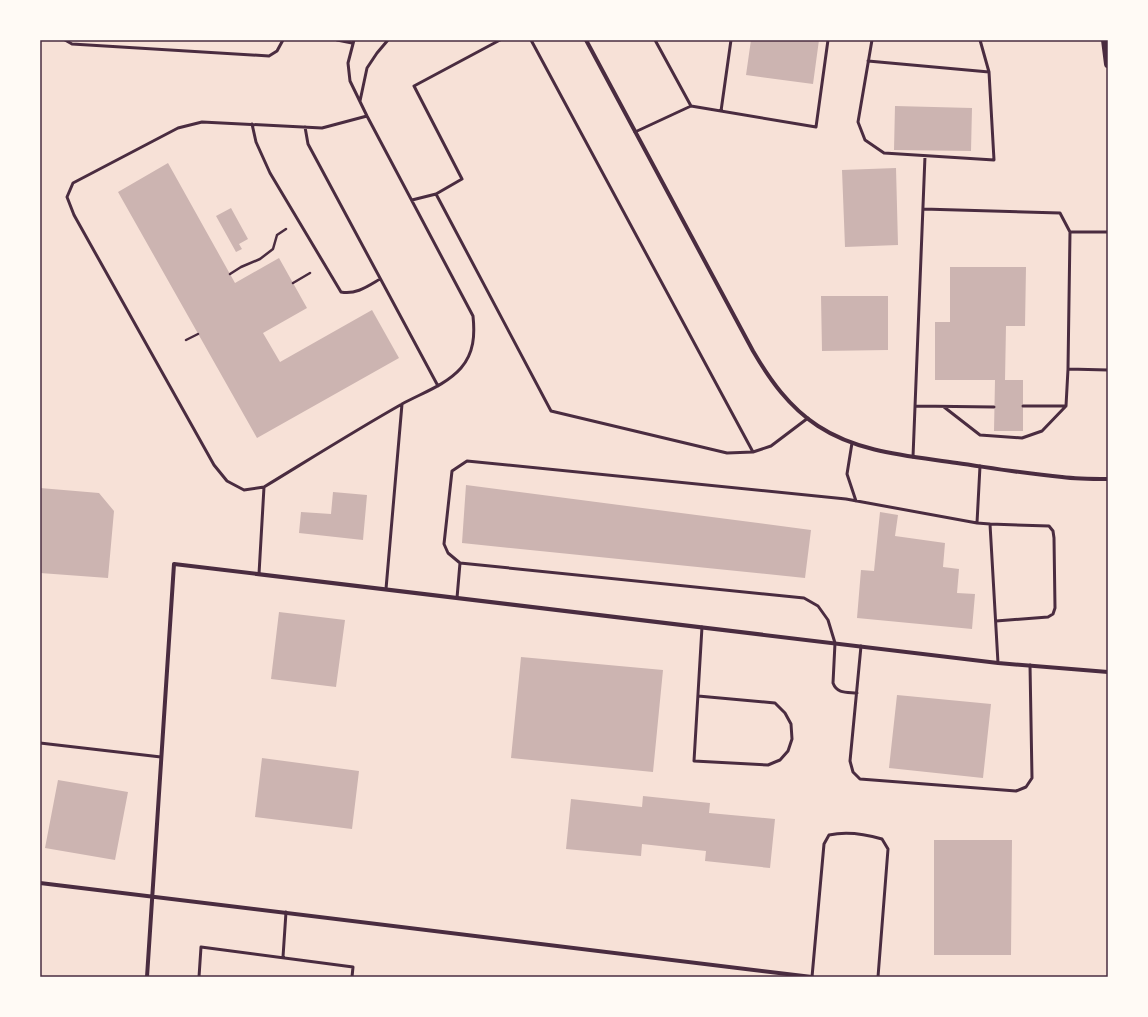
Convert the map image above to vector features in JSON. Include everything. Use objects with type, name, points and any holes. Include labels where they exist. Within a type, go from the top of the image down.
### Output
[{"type":"main road","points":[[1105,40],[1108,64]]},
{"type":"street","points":[[586,40],[766,374],[784,396],[808,418],[818,426],[841,439],[864,447],[913,457],[1064,478],[1108,479]]},
{"type":"street","points":[[147,977],[174,564],[998,663],[1108,672]]},
{"type":"street","points":[[40,883],[812,977]]},
{"type":"lane","points":[[65,40],[72,44],[269,56],[277,51],[283,40]]},
{"type":"lane","points":[[337,40],[353,42],[348,64],[350,81],[473,316],[474,330],[472,350],[462,367],[449,380],[402,404],[264,487],[244,490],[227,481],[214,465],[74,215],[67,197],[73,183],[178,128],[202,122],[322,128],[367,116]]},
{"type":"lane","points":[[360,101],[367,68],[388,40]]},
{"type":"lane","points":[[412,200],[436,194],[462,179],[414,86],[500,40]]},
{"type":"lane","points":[[531,40],[753,452]]},
{"type":"lane","points":[[655,40],[691,106]]},
{"type":"lane","points":[[721,111],[731,40]]},
{"type":"lane","points":[[635,132],[691,106],[816,127],[828,40]]},
{"type":"lane","points":[[872,40],[858,122],[865,140],[884,152],[994,160],[989,72],[980,40]]},
{"type":"lane","points":[[868,60],[989,72]]},
{"type":"lane","points":[[252,124],[256,142],[270,173],[341,292],[349,293],[361,290],[380,279]]},
{"type":"lane","points":[[305,127],[308,144],[438,386]]},
{"type":"lane","points":[[913,457],[925,156]]},
{"type":"lane","points":[[436,194],[551,411],[728,453],[753,452],[771,446],[808,418]]},
{"type":"lane","points":[[923,210],[1060,213],[1070,232],[1066,406],[1042,431],[1022,438],[980,435],[944,407]]},
{"type":"lane","points":[[1070,232],[1108,232]]},
{"type":"lane","points":[[1068,369],[1108,370]]},
{"type":"lane","points":[[386,589],[402,404]]},
{"type":"lane","points":[[916,406],[994,407]]},
{"type":"lane","points":[[1023,406],[1066,406]]},
{"type":"lane","points":[[852,443],[847,474],[856,500]]},
{"type":"lane","points":[[857,693],[841,692],[835,688],[833,683],[835,643],[828,620],[818,606],[804,598],[460,563],[448,553],[444,544],[452,471],[467,461],[856,500],[990,524],[1049,526],[1054,531],[1054,614],[1048,617],[996,621]]},
{"type":"lane","points":[[977,522],[980,466]]},
{"type":"lane","points":[[259,574],[264,487]]},
{"type":"lane","points":[[990,524],[998,663]]},
{"type":"lane","points":[[457,598],[460,563]]},
{"type":"lane","points":[[698,696],[775,703],[785,713],[791,724],[792,739],[788,751],[780,760],[768,765],[694,761],[702,627]]},
{"type":"lane","points":[[861,646],[850,761],[853,772],[860,779],[1016,791],[1026,787],[1032,778],[1030,665]]},
{"type":"lane","points":[[40,743],[161,757]]},
{"type":"lane","points":[[812,977],[824,844],[829,835],[839,833],[867,835],[882,839],[888,850],[878,977]]},
{"type":"lane","points":[[282,957],[286,912]]},
{"type":"lane","points":[[199,977],[201,947],[353,967],[352,977]]},
{"type":"path","points":[[230,274],[260,259],[273,249],[277,235],[286,229]]},
{"type":"path","points":[[293,283],[310,274]]},
{"type":"path","points":[[186,340],[198,334]]},
{"type":"building","points":[[751,40],[819,40],[813,84],[746,75]]},
{"type":"building","points":[[895,106],[972,108],[971,151],[894,150]]},
{"type":"building","points":[[168,163],[235,283],[279,258],[307,308],[263,333],[280,362],[372,310],[399,358],[257,438],[118,192]]},
{"type":"building","points":[[896,168],[898,245],[845,247],[842,170]]},
{"type":"building","points":[[231,208],[248,239],[239,244],[242,249],[236,252],[216,216]]},
{"type":"building","points":[[950,267],[1026,267],[1025,326],[1006,326],[1005,380],[1023,380],[1023,431],[994,431],[995,380],[935,380],[935,322],[950,322]]},
{"type":"building","points":[[821,296],[888,296],[888,350],[822,351]]},
{"type":"building","points":[[466,485],[811,530],[805,578],[462,543]]},
{"type":"building","points":[[40,488],[99,493],[114,511],[108,578],[40,573]]},
{"type":"building","points":[[333,492],[367,495],[363,540],[299,533],[301,512],[331,514]]},
{"type":"building","points":[[880,512],[898,515],[895,536],[945,543],[943,567],[959,569],[957,593],[975,594],[972,629],[857,618],[861,570],[874,571]]},
{"type":"building","points":[[279,612],[345,620],[336,687],[271,679]]},
{"type":"building","points":[[521,657],[663,670],[653,772],[511,758]]},
{"type":"building","points":[[897,695],[991,704],[983,778],[889,768]]},
{"type":"building","points":[[262,758],[359,771],[352,829],[255,817]]},
{"type":"building","points":[[58,780],[128,792],[115,860],[45,848]]},
{"type":"building","points":[[643,796],[710,803],[709,813],[775,819],[770,868],[705,861],[706,851],[642,844],[641,856],[566,849],[571,799],[642,807]]},
{"type":"building","points":[[934,840],[1012,840],[1011,955],[934,955]]}]
